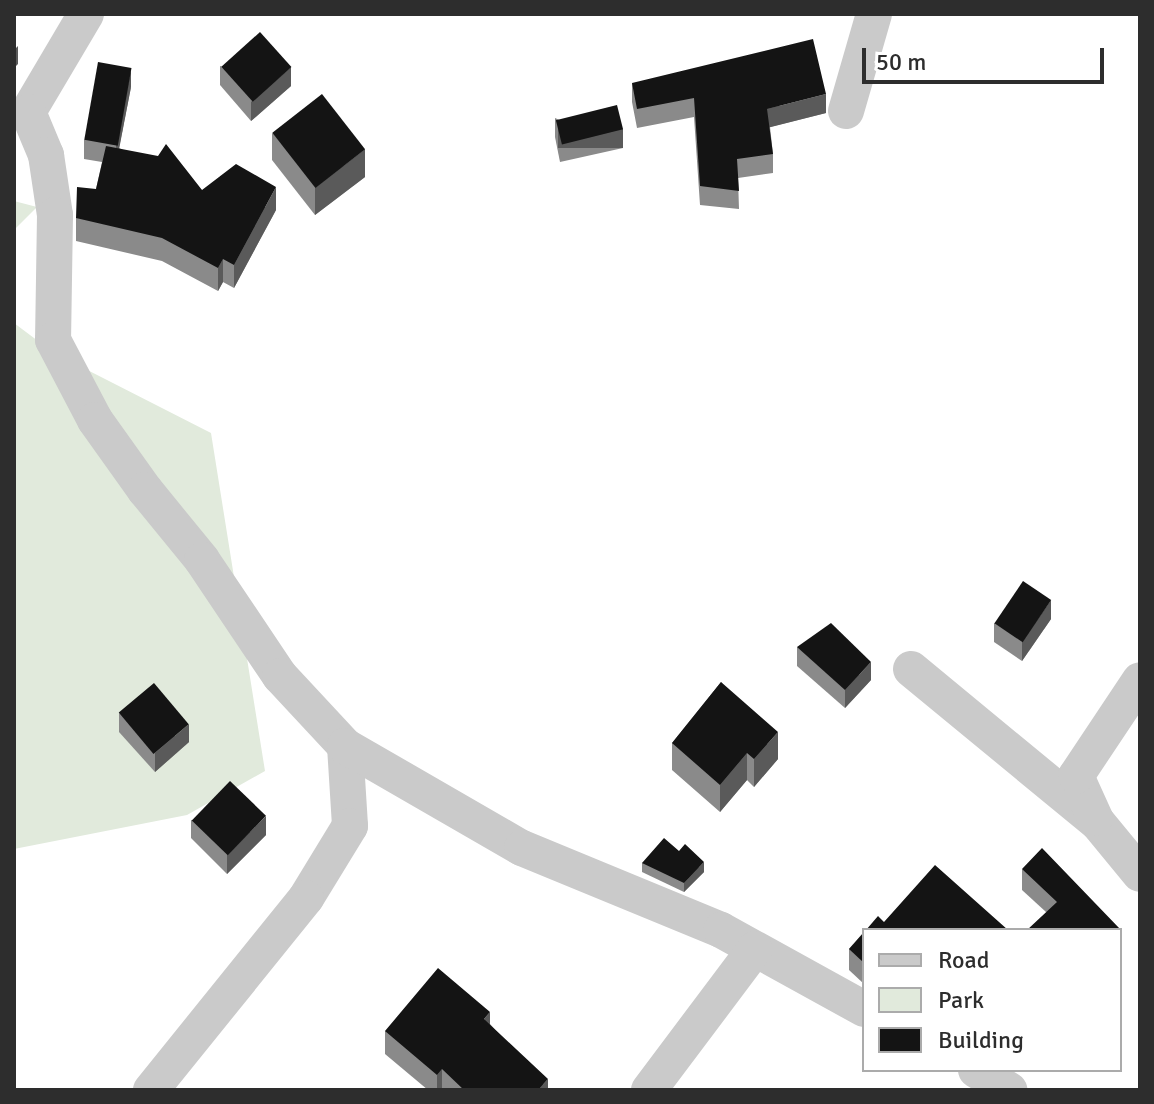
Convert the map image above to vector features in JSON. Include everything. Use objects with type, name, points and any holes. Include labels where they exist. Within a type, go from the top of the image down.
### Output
[{"type":"street","points":[[86,14],[21,109],[46,155],[55,215],[53,340],[103,432],[202,560],[280,676],[345,746],[522,848],[755,949],[862,1008]]},
{"type":"street","points":[[846,111],[874,14]]},
{"type":"street","points":[[911,669],[1098,823],[1140,874]]},
{"type":"street","points":[[1098,823],[1076,776],[1140,680]]},
{"type":"street","points":[[151,1090],[306,898],[350,826],[345,746]]},
{"type":"street","points":[[649,1090],[755,949]]},
{"type":"street","points":[[979,1072],[1009,1090]]},
{"type":"green space","points":[[14,201],[37,207],[14,230]]},
{"type":"green space","points":[[14,323],[54,353],[211,433],[265,771],[187,815],[14,849]]},
{"type":"building","points":[[260,32],[291,67],[253,102],[221,67]]},
{"type":"building","points":[[813,39],[826,94],[767,109],[773,154],[737,159],[739,191],[700,186],[694,98],[637,109],[632,83]]},
{"type":"building","points":[[98,62],[131,68],[118,146],[84,140]]},
{"type":"building","points":[[322,94],[365,149],[315,188],[272,133]]},
{"type":"building","points":[[617,105],[623,129],[562,144],[556,120]]},
{"type":"building","points":[[166,144],[202,190],[236,164],[276,187],[234,265],[223,259],[218,268],[162,238],[76,218],[77,187],[96,189],[106,146],[158,156]]},
{"type":"building","points":[[1023,581],[1051,600],[1023,642],[994,623]]},
{"type":"building","points":[[831,623],[871,662],[845,690],[797,647]]},
{"type":"building","points":[[721,682],[778,732],[754,759],[747,753],[720,785],[672,743]]},
{"type":"building","points":[[154,683],[189,724],[153,754],[119,713]]},
{"type":"building","points":[[230,781],[266,816],[228,855],[192,821]]},
{"type":"building","points":[[664,838],[679,851],[685,844],[704,862],[684,883],[642,863]]},
{"type":"building","points":[[1042,848],[1119,928],[1029,928],[1057,902],[1022,869]]},
{"type":"building","points":[[935,865],[1006,928],[868,928],[878,916],[884,922]]},
{"type":"building","points":[[862,934],[862,961],[849,949]]},
{"type":"building","points":[[438,968],[490,1012],[484,1019],[548,1079],[538,1090],[464,1090],[442,1069],[437,1075],[385,1031]]}]
